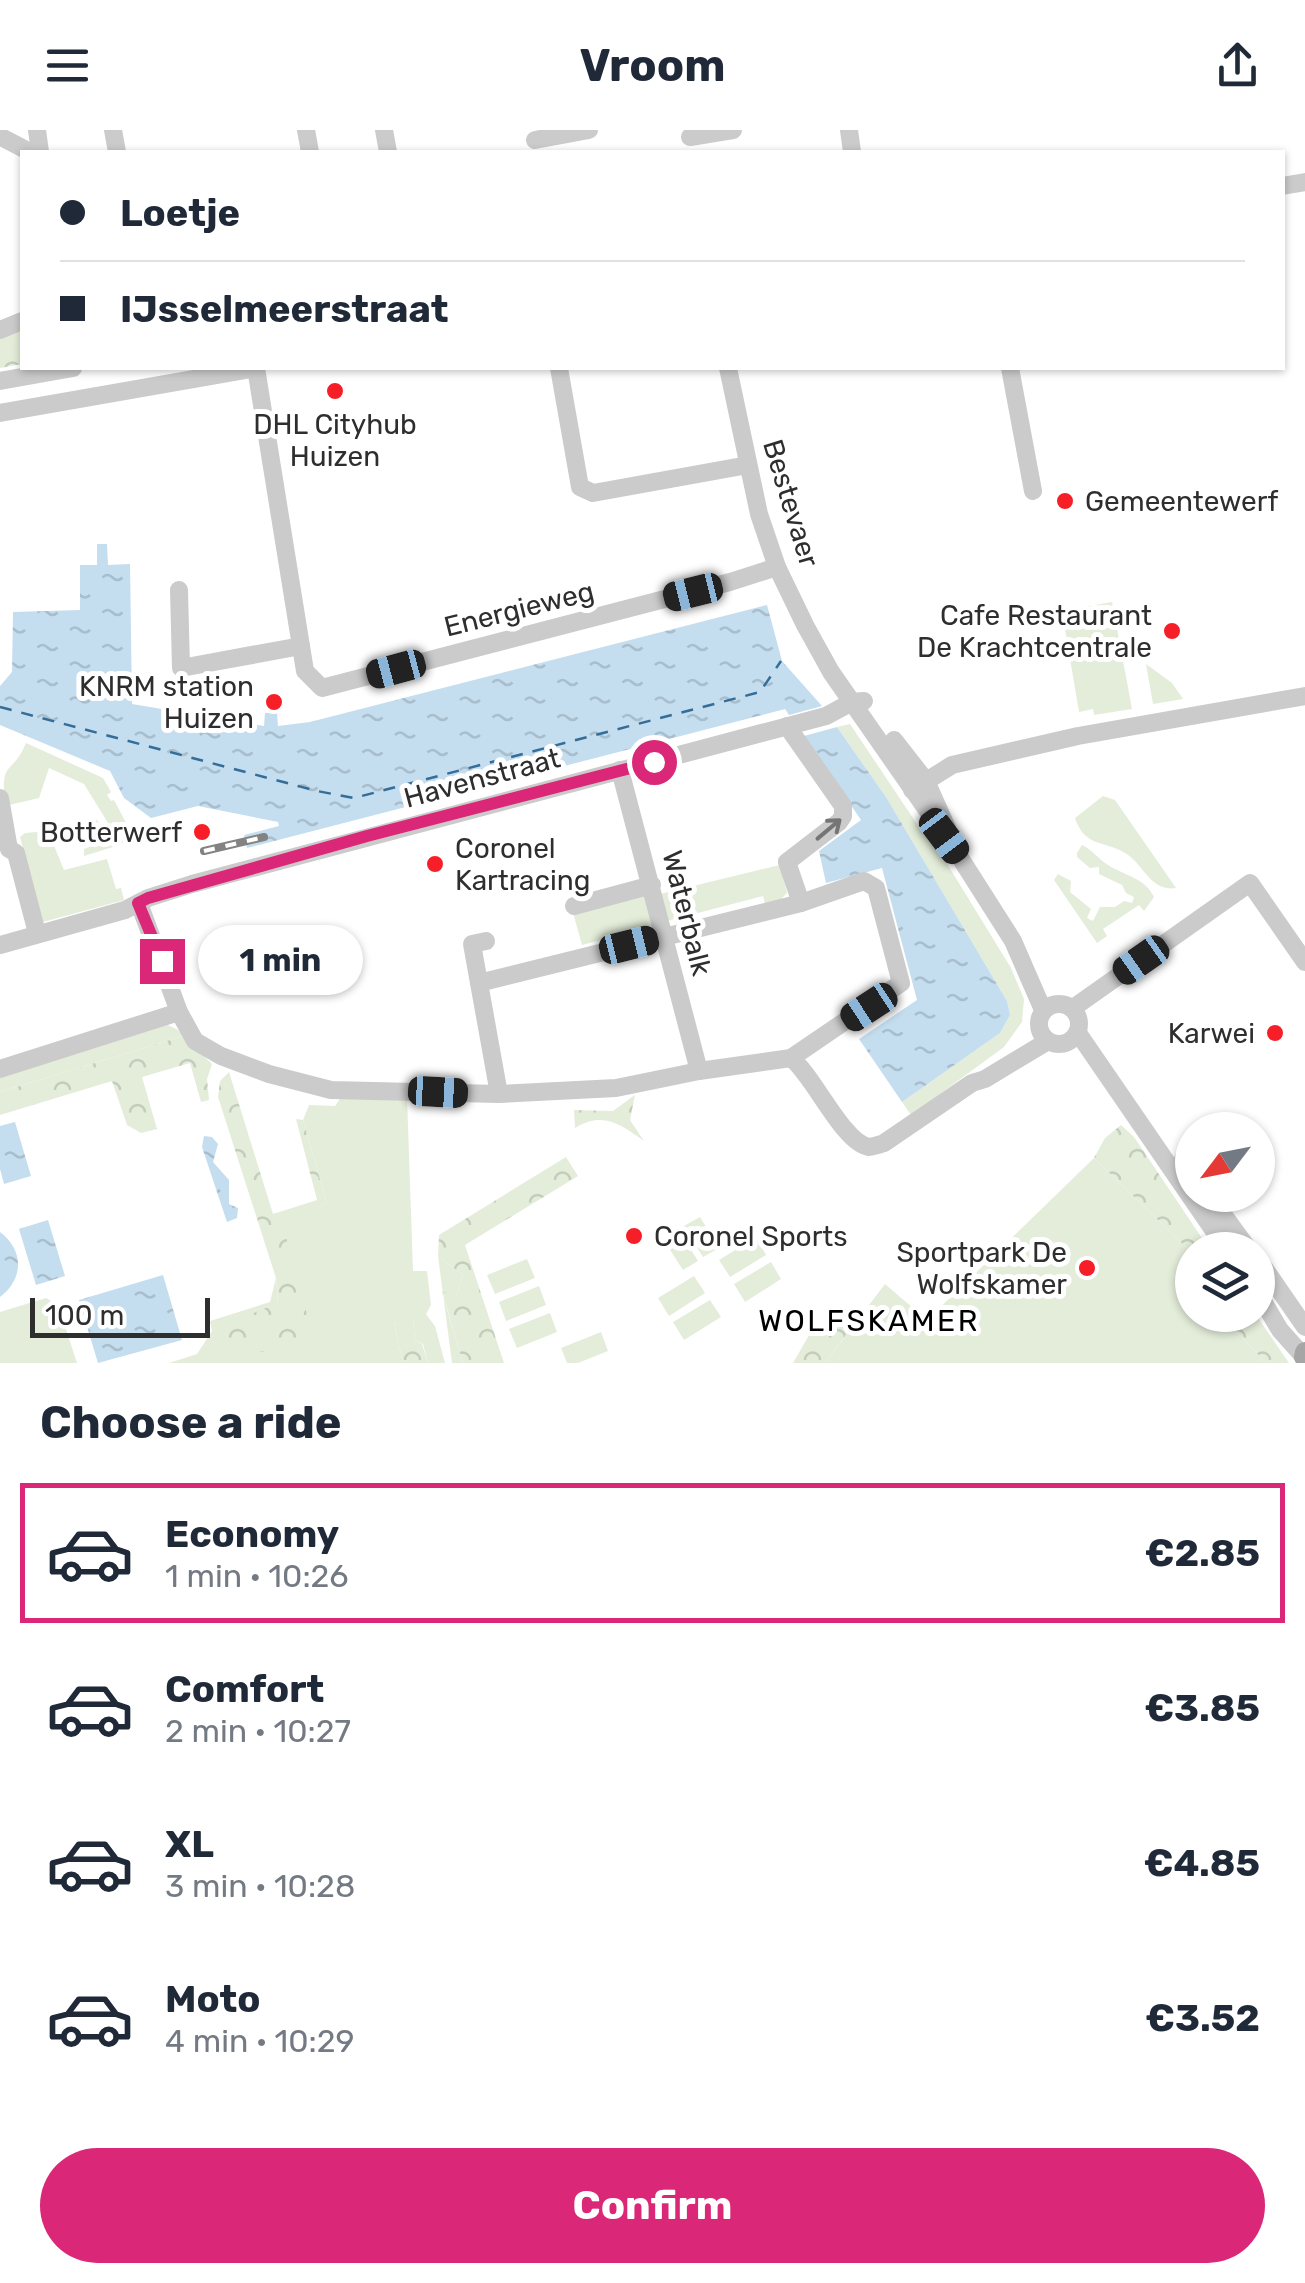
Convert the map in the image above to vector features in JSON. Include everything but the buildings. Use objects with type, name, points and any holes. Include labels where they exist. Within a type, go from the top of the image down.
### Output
[{"type":"street","points":[[5,130],[1,138],[26,150]]},
{"type":"street","points":[[535,141],[589,130]]},
{"type":"street","points":[[691,140],[733,130]]},
{"type":"street","points":[[0,381],[63,370]]},
{"type":"street","points":[[76,370],[83,398]]},
{"type":"street","points":[[0,413],[83,398],[157,376],[231,370]]},
{"type":"street","name":"Energieweg","points":[[256,370],[308,676],[322,688],[777,567]]},
{"type":"street","points":[[559,370],[580,487],[593,494],[748,466]]},
{"type":"street","points":[[1010,370],[1033,491]]},
{"type":"street","name":"Bestevaer","points":[[731,372],[748,466],[777,567],[812,637],[919,786],[1013,941],[1037,968],[1057,1008],[1080,1020],[1058,1037]]},
{"type":"street","points":[[179,590],[182,668],[302,646]]},
{"type":"street","points":[[919,786],[952,764],[1078,736],[1305,696]]},
{"type":"street","name":"Havenstraat","points":[[0,946],[125,910],[192,884],[826,716],[858,702]]},
{"type":"street","points":[[786,726],[843,806],[839,822],[786,862],[800,904]]},
{"type":"street","name":"Waterbalk","points":[[620,770],[698,1071]]},
{"type":"street","points":[[0,798],[5,850],[16,852],[37,933]]},
{"type":"street","points":[[138,903],[179,1012],[196,1041],[269,1074],[332,1090],[499,1094],[616,1088],[790,1058],[901,983],[876,888],[864,881],[800,904],[479,983]]},
{"type":"street","points":[[1175,1159],[1114,1088],[1039,1019],[1250,882],[1305,962]]},
{"type":"street","points":[[574,906],[652,885]]},
{"type":"street","points":[[486,941],[472,944],[499,1094]]},
{"type":"street","points":[[0,1069],[179,1012]]},
{"type":"street","points":[[790,1058],[803,1068],[848,1132],[857,1142],[870,1147],[884,1143],[972,1084],[976,1076],[1058,1037]]},
{"type":"street","points":[[1275,1284],[1305,1327]]},
{"type":"street","points":[[1275,1318],[1280,1330],[1305,1353]]},
{"type":"green space","points":[[20,328],[20,364],[0,368],[0,337]]},
{"type":"green space","points":[[1112,602],[1132,709],[1094,715],[1093,709],[1079,712],[1062,611]]},
{"type":"green space","points":[[1146,664],[1172,683],[1183,699],[1153,704]]},
{"type":"green space","points":[[850,724],[946,862],[1011,968],[1024,999],[1022,1022],[1004,1047],[911,1115],[902,1102],[1000,1033],[1010,1015],[1007,1001],[886,797],[837,727]]},
{"type":"green space","points":[[26,743],[103,778],[111,792],[107,795],[114,800],[133,836],[121,844],[84,784],[49,768],[39,798],[5,806],[6,773]]},
{"type":"green space","points":[[1103,796],[1115,800],[1176,888],[1153,882],[1132,858],[1090,839],[1079,828],[1075,818]]},
{"type":"green space","points":[[92,818],[113,847],[84,856],[84,849],[92,846],[86,824]]},
{"type":"green space","points":[[48,831],[64,870],[107,859],[116,889],[121,888],[124,900],[43,922],[20,837]]},
{"type":"green space","points":[[1082,845],[1108,865],[1140,881],[1154,897],[1144,911],[1139,905],[1103,929],[1107,936],[1097,943],[1054,880],[1058,874],[1071,881],[1070,892],[1091,909],[1087,918],[1093,921],[1100,907],[1132,903],[1134,897],[1122,885],[1099,874],[1099,867],[1090,868],[1077,857]]},
{"type":"green space","points":[[780,865],[787,893],[779,901],[765,904],[763,896],[667,921],[660,894]]},
{"type":"green space","points":[[647,893],[656,925],[582,945],[573,913]]},
{"type":"green space","points":[[166,1024],[183,1036],[0,1092],[0,1077]]},
{"type":"green space","points":[[183,1036],[212,1064],[207,1079],[209,1100],[201,1102],[190,1063],[142,1077],[157,1129],[141,1133],[127,1125],[112,1081],[0,1115],[0,1092]]},
{"type":"green space","points":[[229,1072],[273,1214],[317,1200],[296,1119],[303,1120],[327,1204],[281,1218],[312,1333],[284,1350],[238,1354],[220,1327],[278,1303],[276,1278],[218,1097],[220,1081]]},
{"type":"green space","points":[[635,1095],[630,1120],[644,1141],[603,1120],[575,1128],[574,1110],[613,1111]]},
{"type":"green space","points":[[341,1097],[407,1097],[413,1271],[427,1271],[431,1305],[426,1314],[435,1326],[445,1363],[428,1363],[423,1344],[415,1340],[413,1319],[394,1323],[403,1363],[169,1363],[197,1354],[212,1331],[210,1321],[270,1302],[276,1278],[278,1304],[221,1327],[284,1350],[280,1217],[327,1204],[303,1120],[309,1105],[335,1106]]},
{"type":"green space","points":[[1121,1125],[1134,1137],[1175,1198],[1175,1212],[1184,1212],[1198,1232],[1175,1232],[1175,1237],[1094,1158],[1105,1138]]},
{"type":"green space","points":[[566,1157],[578,1176],[465,1245],[504,1363],[463,1363],[442,1291],[456,1297],[463,1275],[438,1256],[439,1235]]},
{"type":"green space","name":"Sportpark De Wolfskamer","points":[[1094,1158],[1175,1237],[1175,1332],[1237,1332],[1266,1363],[825,1363],[885,1284],[927,1320]]},
{"type":"green space","points":[[700,1217],[719,1248],[703,1257],[684,1226]]},
{"type":"green space","points":[[678,1229],[698,1261],[683,1270],[663,1239]]},
{"type":"green space","points":[[756,1237],[766,1255],[730,1277],[719,1260]]},
{"type":"green space","points":[[438,1256],[463,1275],[456,1297],[443,1292]]},
{"type":"green space","points":[[527,1259],[535,1278],[495,1294],[487,1275]]},
{"type":"green space","points":[[771,1262],[781,1279],[745,1302],[734,1284]]},
{"type":"green space","points":[[694,1276],[705,1293],[669,1316],[658,1298]]},
{"type":"green space","points":[[539,1286],[546,1305],[506,1321],[499,1302]]},
{"type":"green space","points":[[443,1296],[463,1363],[452,1363]]},
{"type":"green space","points":[[46,1298],[58,1305],[77,1363],[0,1363],[0,1312]]},
{"type":"green space","points":[[710,1300],[721,1317],[684,1340],[673,1322]]},
{"type":"green space","points":[[550,1313],[557,1332],[517,1348],[509,1329]]},
{"type":"green space","points":[[413,1318],[415,1340],[422,1344],[428,1363],[403,1363],[394,1323]]},
{"type":"green space","points":[[837,1318],[849,1331],[825,1363],[793,1363],[812,1330]]},
{"type":"green space","points":[[601,1332],[608,1351],[578,1363],[567,1363],[561,1348]]},
{"type":"green space","points":[[1237,1332],[1268,1332],[1289,1363],[1266,1363]]},
{"type":"water","points":[[97,544],[107,544],[108,565],[130,564],[132,704],[264,726],[265,713],[277,713],[278,726],[310,722],[767,605],[782,661],[822,706],[789,715],[785,709],[247,848],[244,835],[279,826],[278,822],[198,806],[151,818],[124,798],[110,771],[0,725],[0,686],[12,672],[13,612],[80,610],[80,565],[97,565]]},
{"type":"water","points":[[837,727],[886,797],[1007,1001],[1010,1015],[1000,1033],[902,1102],[859,1039],[917,1000],[882,868],[826,883],[819,851],[861,820],[804,736]]},
{"type":"water","points":[[15,1122],[31,1176],[4,1184],[0,1126]]},
{"type":"water","points":[[204,1136],[212,1137],[218,1144],[213,1162],[229,1180],[229,1204],[238,1208],[237,1218],[227,1222],[202,1147]]},
{"type":"water","points":[[48,1220],[65,1276],[36,1285],[19,1229]]},
{"type":"water","points":[[0,1232],[13,1247],[18,1265],[13,1282],[0,1297]]},
{"type":"water","points":[[163,1275],[182,1340],[98,1363],[79,1300]]},
{"type":"ferry route","points":[[0,707],[354,798],[760,692],[781,661]]},
{"type":"railway","points":[[204,851],[264,837]]},
{"type":"place","name":"DHL Cityhub Huizen","points":[[335,391]]},
{"type":"place","name":"Gemeentewerf","points":[[1065,501]]},
{"type":"place","name":"Cafe Restaurant De Krachtcentrale","points":[[1172,631]]},
{"type":"place","name":"KNRM station Huizen","points":[[274,702]]},
{"type":"place","name":"Botterwerf","points":[[202,832]]},
{"type":"place","name":"Coronel Kartracing","points":[[435,864]]},
{"type":"place","name":"Karwei","points":[[1275,1033]]},
{"type":"place","name":"Coronel Sports","points":[[634,1236]]},
{"type":"place","name":"Sportpark De Wolfskamer","points":[[1087,1268]]},
{"type":"district","name":"WOLFSKAMER","points":[[869,1321]]},
{"type":"route","points":[[162,961],[138,903],[148,898],[367,836],[654,762]]}]
